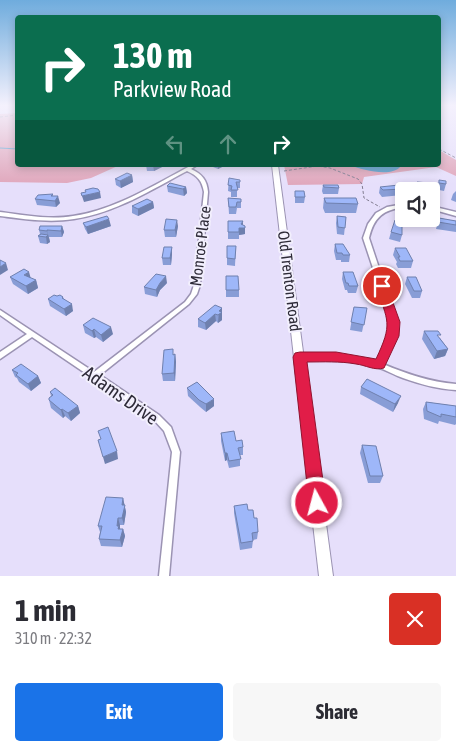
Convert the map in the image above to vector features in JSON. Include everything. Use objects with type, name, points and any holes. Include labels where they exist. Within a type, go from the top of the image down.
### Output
[{"type":"main road","name":"Old Trenton Road","points":[[275,167],[326,576]]},
{"type":"street","points":[[0,214],[49,219],[72,218],[95,213],[191,167]]},
{"type":"street","name":"Monroe Place","points":[[94,376],[187,303],[194,294],[197,285],[206,192],[205,183],[201,176],[187,169]]},
{"type":"street","points":[[380,365],[393,336],[394,322],[366,238],[369,226],[375,216],[395,208]]},
{"type":"street","points":[[440,209],[456,214]]},
{"type":"street","name":"Adams Drive","points":[[0,312],[156,417],[168,429],[176,452],[164,576]]},
{"type":"street","points":[[0,356],[32,334]]},
{"type":"street","points":[[300,357],[357,359],[380,365],[427,384],[456,387]]},
{"type":"path","points":[[441,150],[456,158]]},
{"type":"path","points":[[284,171],[314,167]]},
{"type":"path","points":[[323,167],[337,170],[358,179],[361,183],[364,198],[386,210]]},
{"type":"shaded area","points":[[0,132],[15,132],[15,167],[116,167],[91,178],[67,183],[0,182]]},
{"type":"shaded area","points":[[441,151],[456,160],[456,176],[436,167],[441,167]]},
{"type":"shaded area","points":[[284,167],[436,167],[364,177],[362,184],[288,185]]},
{"type":"water","points":[[356,167],[400,167],[391,172]]},
{"type":"building","points":[[127,173],[132,175],[120,181],[115,179]]},
{"type":"building","points":[[229,178],[240,180],[240,182],[236,182],[238,190],[231,190],[232,186],[228,185]]},
{"type":"building","points":[[439,180],[446,181],[446,184],[440,183]]},
{"type":"building","points":[[170,183],[186,187],[183,189],[167,186]]},
{"type":"building","points":[[323,185],[338,185],[339,188],[324,187]]},
{"type":"building","points":[[395,185],[395,189],[383,190],[380,187]]},
{"type":"building","points":[[98,189],[100,192],[82,196],[81,193],[86,192],[85,190]]},
{"type":"building","points":[[295,191],[304,191],[305,197],[295,197]]},
{"type":"building","points":[[53,194],[51,196],[58,196],[55,201],[35,199],[38,195]]},
{"type":"building","points":[[228,198],[241,199],[241,202],[237,202],[236,207],[229,207]]},
{"type":"building","points":[[324,198],[356,198],[358,204],[326,203]]},
{"type":"building","points":[[147,199],[153,202],[138,209],[132,206]]},
{"type":"building","points":[[107,216],[109,219],[86,227],[83,223]]},
{"type":"building","points":[[337,216],[346,217],[345,228],[338,227]]},
{"type":"building","points":[[440,218],[456,221],[456,225],[440,222]]},
{"type":"building","points":[[166,219],[177,220],[175,230],[164,230]]},
{"type":"building","points":[[395,220],[395,227],[402,227],[402,235],[391,232]]},
{"type":"building","points":[[228,221],[243,221],[241,224],[245,228],[239,228],[239,232],[228,232]]},
{"type":"building","points":[[40,226],[62,226],[61,231],[47,231],[39,230]]},
{"type":"building","points":[[41,234],[48,235],[46,237],[38,236]]},
{"type":"building","points":[[335,244],[343,244],[350,255],[337,253]]},
{"type":"building","points":[[227,246],[236,246],[235,259],[227,258]]},
{"type":"building","points":[[164,247],[172,247],[170,258],[162,258]]},
{"type":"building","points":[[395,248],[406,248],[413,261],[400,261]]},
{"type":"building","points":[[0,260],[6,263],[0,267]]},
{"type":"building","points":[[24,269],[29,272],[24,275],[36,280],[26,286],[10,277]]},
{"type":"building","points":[[343,272],[353,272],[358,286],[349,286],[346,283]]},
{"type":"building","points":[[156,274],[166,276],[156,290],[144,287]]},
{"type":"building","points":[[226,276],[238,276],[239,290],[226,290]]},
{"type":"building","points":[[407,277],[416,277],[422,291],[414,291]]},
{"type":"building","points":[[54,295],[60,295],[72,304],[64,309],[48,299]]},
{"type":"building","points":[[215,305],[222,308],[219,311],[222,312],[218,315],[215,314],[205,323],[198,319]]},
{"type":"building","points":[[354,307],[367,308],[364,325],[351,322]]},
{"type":"building","points":[[93,318],[111,327],[101,335],[94,329],[92,331],[83,325]]},
{"type":"building","points":[[424,331],[438,331],[441,335],[437,335],[448,349],[437,351]]},
{"type":"building","points":[[173,349],[173,355],[175,354],[174,373],[162,374],[164,350]]},
{"type":"building","points":[[21,364],[38,376],[28,384],[16,375],[18,373],[12,370]]},
{"type":"building","points":[[367,379],[401,396],[395,404],[361,387]]},
{"type":"building","points":[[197,382],[214,399],[206,404],[187,388]]},
{"type":"building","points":[[55,388],[78,406],[68,413],[61,410],[49,400],[53,395],[50,392]]},
{"type":"building","points":[[426,402],[456,406],[456,417],[441,414],[441,417],[427,411]]},
{"type":"building","points":[[108,427],[117,451],[103,457],[98,440],[101,439],[98,431]]},
{"type":"building","points":[[234,431],[236,441],[242,440],[243,447],[238,448],[241,459],[229,461],[227,453],[225,453],[221,433]]},
{"type":"building","points":[[362,445],[376,446],[383,476],[370,476]]},
{"type":"building","points":[[106,497],[123,498],[122,505],[125,505],[122,518],[118,518],[117,526],[119,526],[118,529],[123,529],[120,540],[99,539],[102,526],[98,526]]},
{"type":"building","points":[[247,504],[248,510],[253,510],[254,518],[257,518],[258,532],[252,533],[253,541],[241,543],[234,506]]},
{"type":"waterway","points":[[0,148],[15,149]]},
{"type":"route","points":[[317,503],[300,357],[357,359],[380,365],[393,336],[394,322],[382,286]]}]
